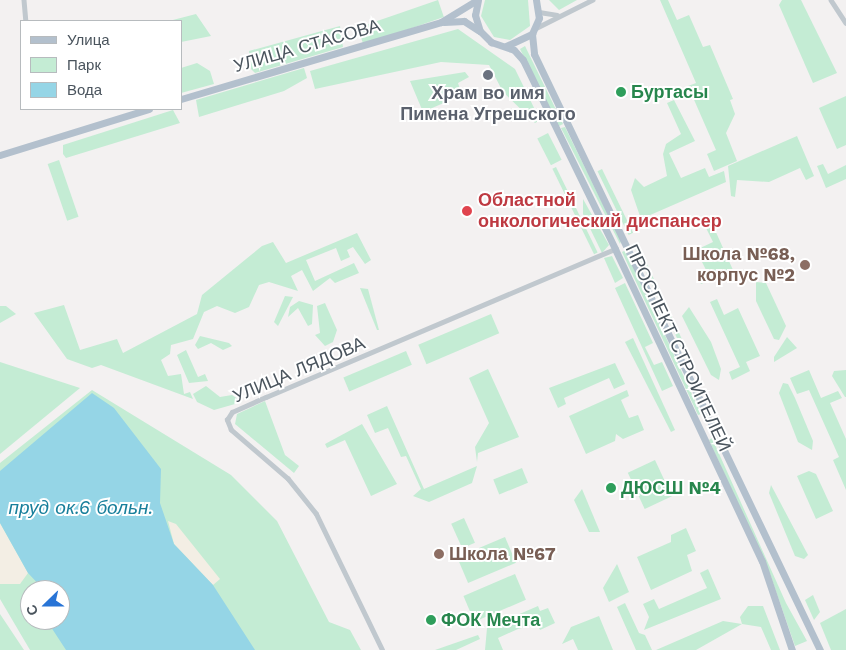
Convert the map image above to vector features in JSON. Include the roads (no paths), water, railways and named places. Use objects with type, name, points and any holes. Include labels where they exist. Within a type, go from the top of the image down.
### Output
[{"type":"main road","name":"УЛИЦА СТАСОВА","points":[[441,22],[478,0]]},
{"type":"main road","points":[[478,0],[475,15],[480,31]]},
{"type":"main road","name":"ПРОСПЕКТ СТРОИТЕЛЕЙ","points":[[536,0],[539,12],[534,31],[534,54],[820,650]]},
{"type":"main road","name":"УЛИЦА СТАСОВА","points":[[182,99],[441,22],[464,21],[480,31]]},
{"type":"main road","name":"ПРОСПЕКТ СТРОИТЕЛЕЙ","points":[[480,31],[491,42],[506,46],[522,60],[615,249],[762,561],[792,650]]},
{"type":"main road","points":[[506,46],[534,31]]},
{"type":"main road","points":[[0,155],[146,110]]},
{"type":"street","points":[[24,0],[26,20]]},
{"type":"street","points":[[534,31],[558,15],[592,0]]},
{"type":"street","points":[[831,0],[846,23]]},
{"type":"street","points":[[539,12],[558,15]]},
{"type":"street","name":"УЛИЦА ЛЯДОВА","points":[[382,650],[316,514],[288,479],[231,430],[227,420],[232,412],[266,397],[615,249]]},
{"type":"water","name":"пруд ок.6 больн.","points":[[92,393],[114,408],[161,469],[160,503],[174,544],[213,585],[255,650],[66,650],[53,630],[70,630],[70,580],[35,580],[28,573],[0,523],[0,471]]},
{"type":"place","name":"Храм во имя Пимена Угрешского","points":[[488,75]]},
{"type":"place","name":"Буртасы","points":[[621,92]]},
{"type":"place","name":"Областной онкологический диспансер","points":[[467,211]]},
{"type":"place","name":"Школа №68, корпус №2","points":[[805,265]]},
{"type":"place","name":"ДЮСШ №4","points":[[611,488]]},
{"type":"place","name":"Школа №67","points":[[439,554]]},
{"type":"place","name":"ФОК Мечта","points":[[431,620]]}]
